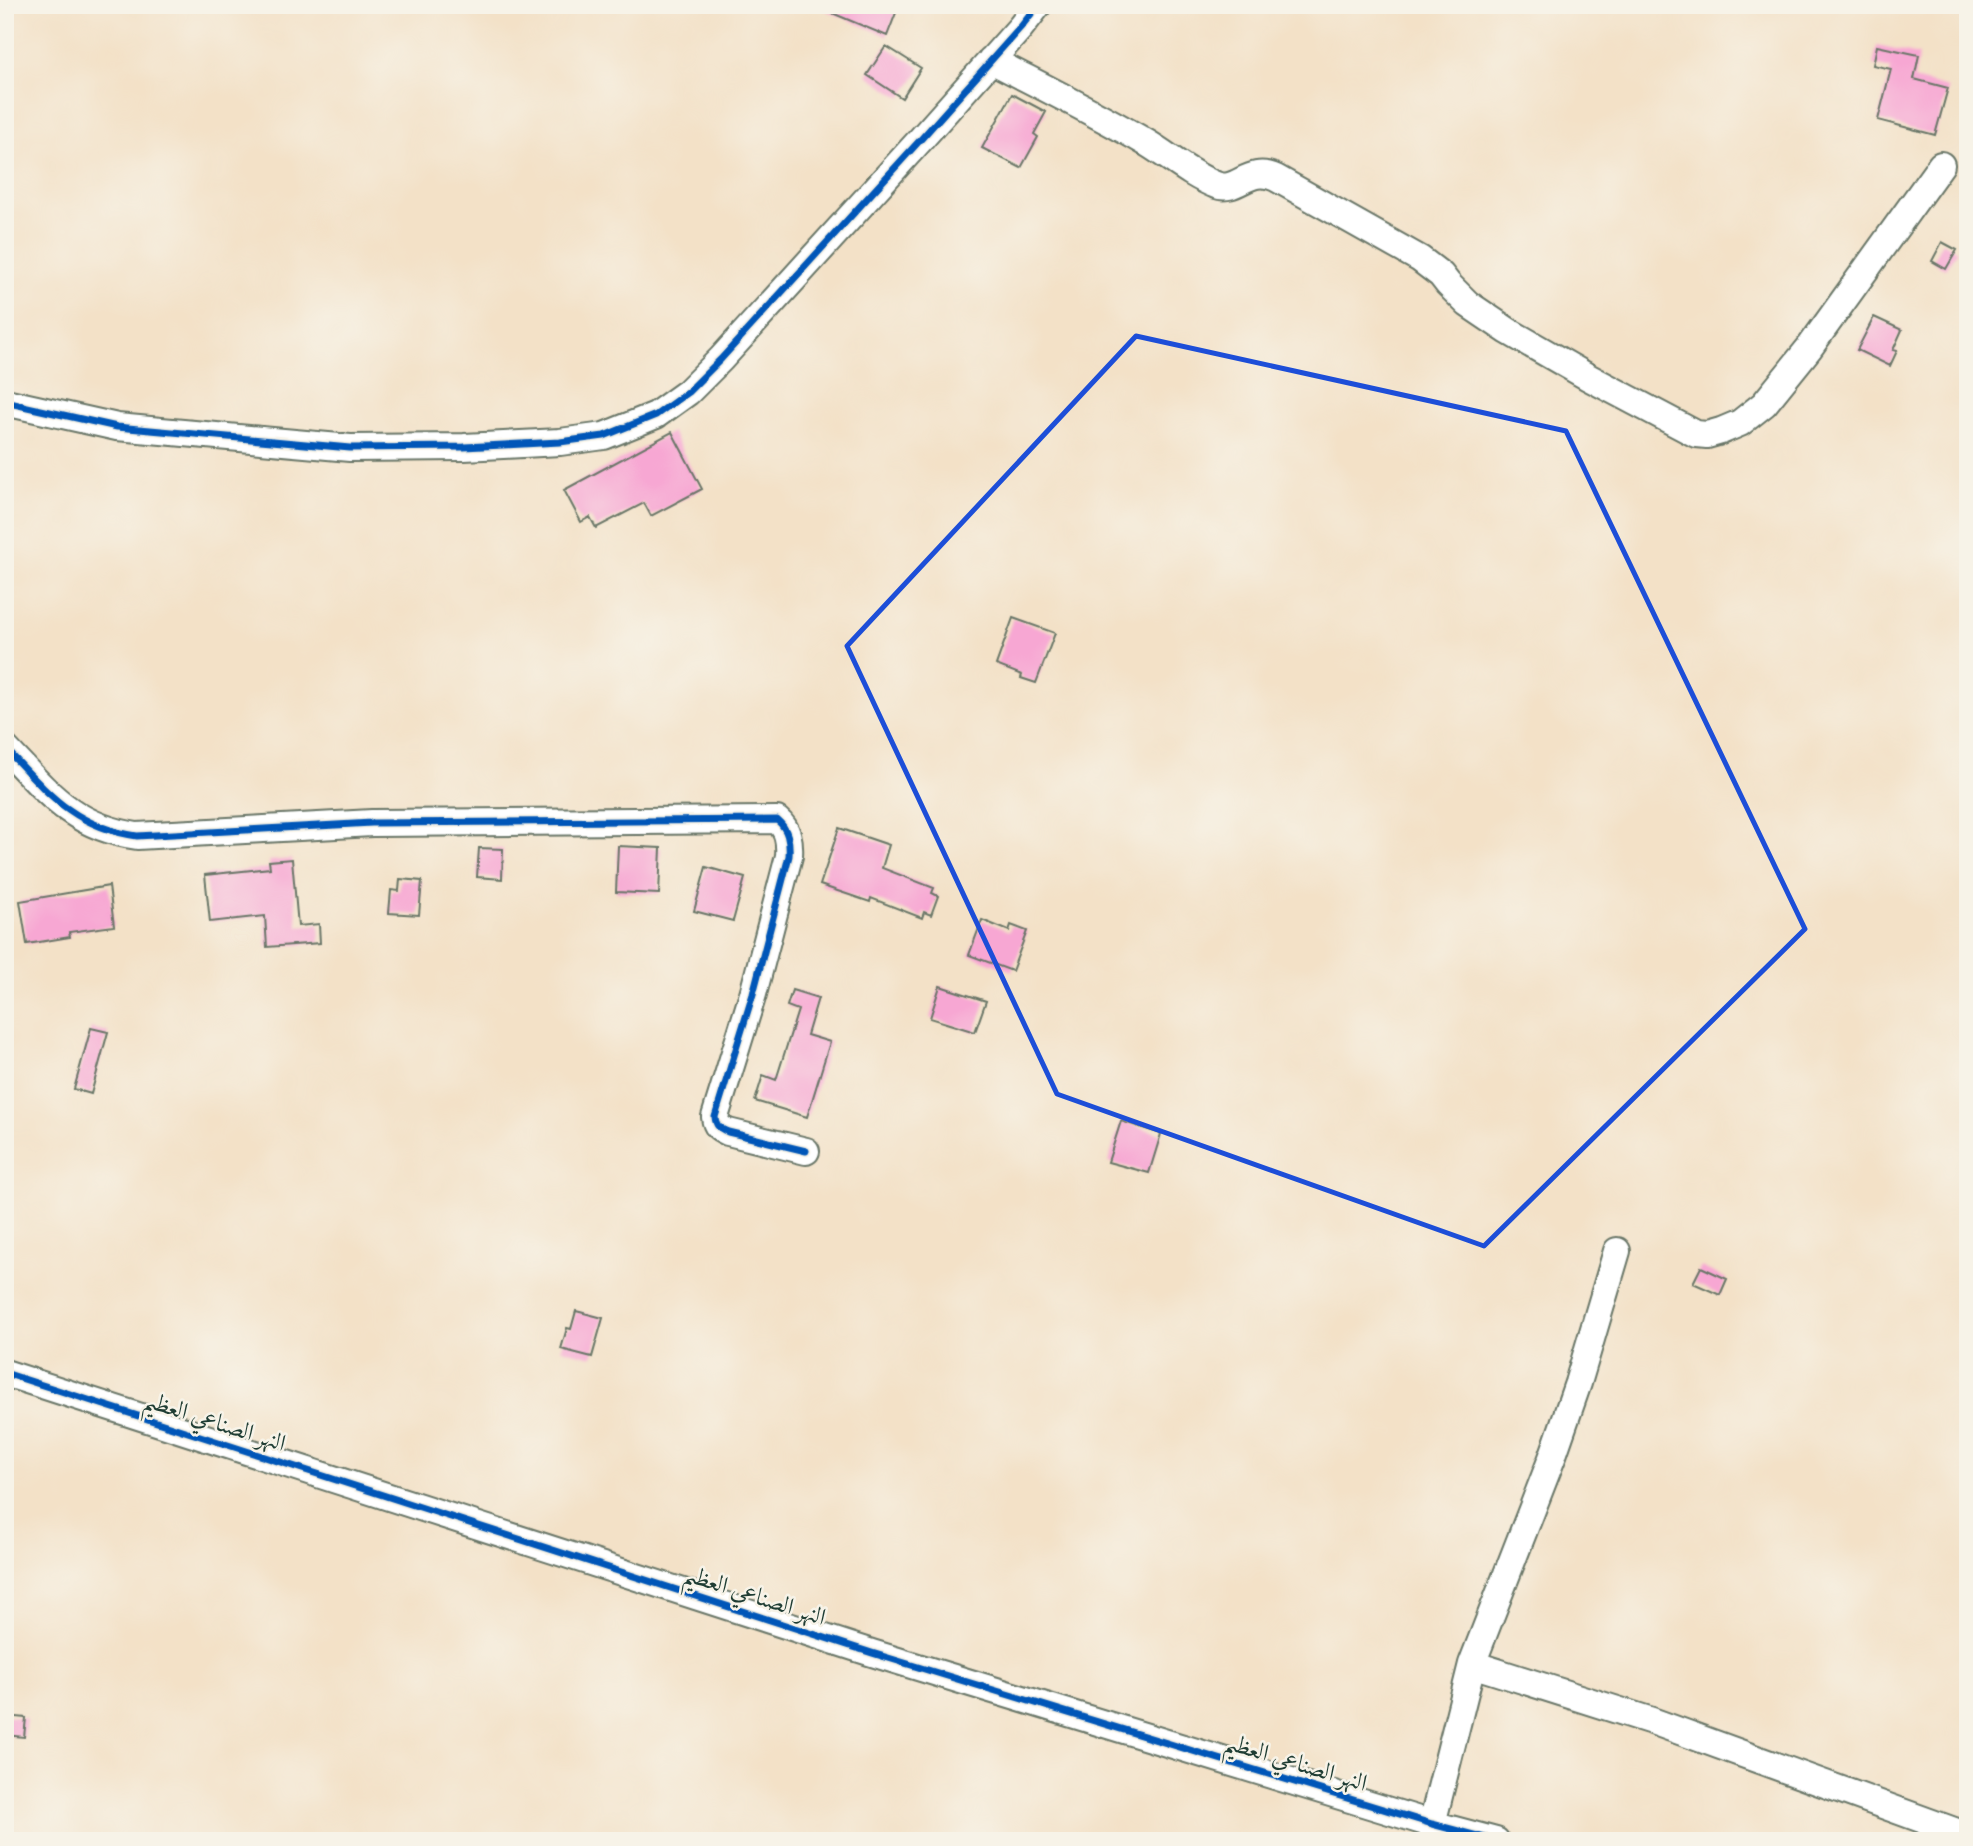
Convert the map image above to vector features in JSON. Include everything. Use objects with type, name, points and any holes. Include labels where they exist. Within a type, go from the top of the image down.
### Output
[{"type":"street","points":[[5,402],[117,427],[350,447],[464,447],[560,442],[604,436],[656,415],[688,392],[829,242],[1038,5]]},
{"type":"street","points":[[991,60],[1147,143],[1208,182],[1221,187],[1234,185],[1252,175],[1267,174],[1276,178],[1420,259],[1441,275],[1468,304],[1508,331],[1696,434],[1707,435],[1740,423],[1764,404],[1810,347],[1941,165]]},
{"type":"street","points":[[5,748],[68,811],[113,833],[137,836],[372,823],[777,820],[784,826],[788,836],[789,856],[753,994],[715,1117],[718,1128],[727,1132],[806,1151]]},
{"type":"street","points":[[1432,1824],[1472,1664],[1565,1420],[1617,1251]]},
{"type":"street","name":"النهر الصناعي العظيم","points":[[5,1373],[859,1649],[1432,1824],[1496,1841]]},
{"type":"street","points":[[1472,1664],[1652,1721],[1968,1836]]},
{"type":"highlighted area","points":[[1136,336],[1566,431],[1805,929],[1484,1246],[1057,1094],[847,646]]},
{"type":"building","points":[[813,5],[899,5],[887,36]]},
{"type":"building","points":[[886,46],[921,68],[902,98],[867,75]]},
{"type":"building","points":[[1877,46],[1919,55],[1914,79],[1948,88],[1935,135],[1878,120],[1891,69],[1873,65]]},
{"type":"building","points":[[1012,94],[1046,112],[1034,134],[1038,137],[1021,168],[982,148]]},
{"type":"building","points":[[1942,242],[1957,250],[1946,269],[1932,261]]},
{"type":"building","points":[[1874,317],[1902,330],[1893,350],[1897,351],[1890,366],[1857,350]]},
{"type":"building","points":[[672,432],[702,489],[651,516],[644,503],[596,528],[590,517],[581,522],[564,490]]},
{"type":"building","points":[[1013,618],[1055,633],[1036,683],[996,665]]},
{"type":"building","points":[[839,828],[889,845],[882,868],[934,888],[932,893],[938,896],[931,915],[924,912],[922,918],[871,898],[870,902],[820,885]]},
{"type":"building","points":[[618,846],[661,848],[659,894],[616,892]]},
{"type":"building","points":[[479,848],[503,849],[502,879],[477,877]]},
{"type":"building","points":[[292,859],[298,926],[319,924],[320,943],[267,947],[265,916],[210,922],[205,875],[270,868],[269,861]]},
{"type":"building","points":[[706,867],[745,878],[733,921],[694,911]]},
{"type":"building","points":[[400,879],[422,881],[419,915],[389,913],[391,890],[399,891]]},
{"type":"building","points":[[109,886],[114,926],[69,932],[70,937],[27,944],[20,901]]},
{"type":"building","points":[[982,920],[1009,931],[1011,925],[1027,931],[1012,971],[969,955]]},
{"type":"building","points":[[940,986],[986,1001],[975,1032],[930,1018]]},
{"type":"building","points":[[792,990],[818,998],[807,1035],[830,1042],[807,1117],[755,1101],[763,1075],[776,1080],[798,1010],[787,1006]]},
{"type":"building","points":[[91,1028],[108,1032],[91,1094],[74,1089]]},
{"type":"building","points":[[1121,1121],[1161,1134],[1149,1173],[1108,1162]]},
{"type":"building","points":[[1701,1267],[1727,1279],[1720,1295],[1693,1283]]},
{"type":"building","points":[[576,1311],[603,1318],[592,1357],[561,1349],[567,1328],[571,1329]]},
{"type":"building","points":[[5,1716],[26,1718],[24,1737],[5,1735]]},
{"type":"cycle path","points":[[5,402],[117,427],[350,448],[464,447],[560,442],[604,436],[656,415],[688,392],[922,138],[1038,5]]},
{"type":"cycle path","points":[[5,748],[48,793],[78,816],[95,825],[137,836],[372,823],[777,820],[784,827],[789,856],[753,994],[715,1117],[718,1126],[728,1132],[806,1151]]},
{"type":"cycle path","points":[[5,1373],[872,1653],[1432,1824],[1496,1841]]}]
